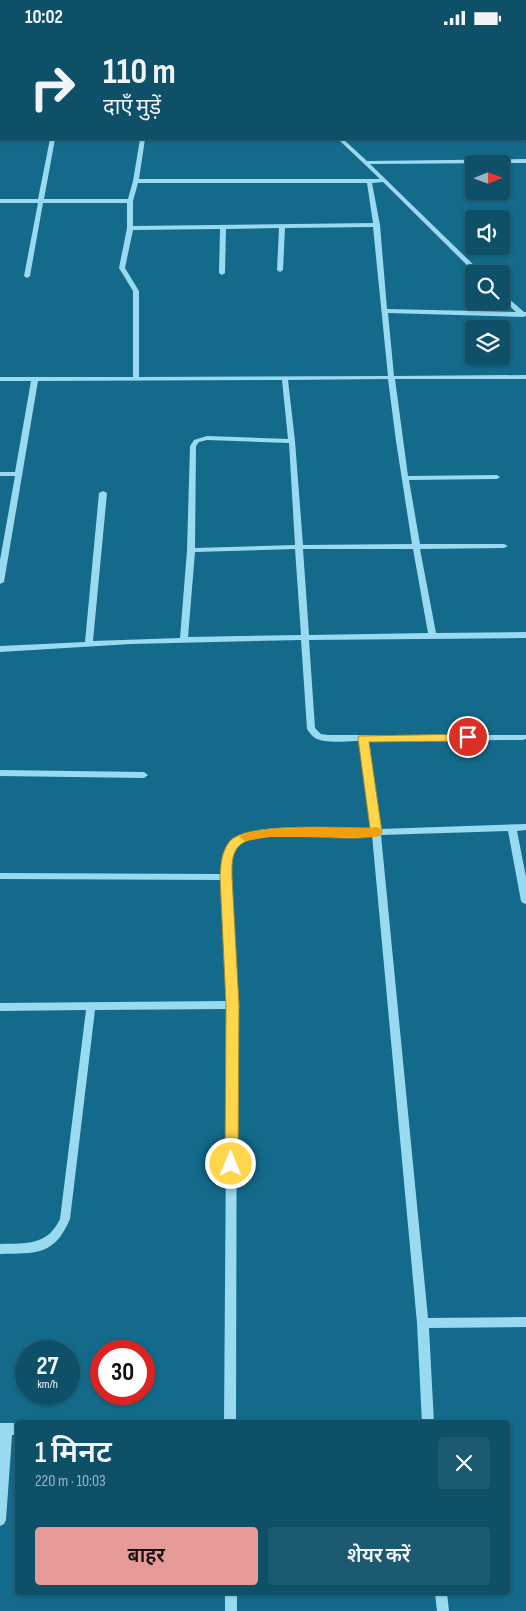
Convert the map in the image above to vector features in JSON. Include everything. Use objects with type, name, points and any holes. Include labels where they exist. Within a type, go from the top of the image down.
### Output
[{"type":"street","points":[[27,275],[52,140]]},
{"type":"street","points":[[136,378],[136,291],[122,268],[130,228],[130,201],[136,181],[142,140]]},
{"type":"street","points":[[341,140],[367,162],[382,181],[471,265]]},
{"type":"street","points":[[367,162],[526,161]]},
{"type":"street","points":[[136,181],[382,181]]},
{"type":"street","points":[[369,181],[377,225],[391,377],[404,478],[432,635]]},
{"type":"street","points":[[0,201],[130,201]]},
{"type":"street","points":[[130,228],[377,225]]},
{"type":"street","points":[[222,273],[224,226]]},
{"type":"street","points":[[280,271],[282,226]]},
{"type":"street","points":[[510,302],[525,315]]},
{"type":"street","points":[[385,311],[525,315]]},
{"type":"street","points":[[0,379],[526,377]]},
{"type":"street","points":[[0,582],[35,379]]},
{"type":"street","points":[[285,379],[292,441],[312,729],[318,736],[328,738],[523,737]]},
{"type":"street","points":[[184,641],[191,550],[193,446],[196,441],[207,438],[292,441]]},
{"type":"street","points":[[0,474],[18,474]]},
{"type":"street","points":[[404,478],[497,477]]},
{"type":"street","points":[[89,643],[103,493]]},
{"type":"street","points":[[191,550],[416,545],[504,546]]},
{"type":"street","points":[[0,649],[89,643],[307,636],[526,635]]},
{"type":"street","points":[[363,738],[376,832],[423,1323],[428,1420]]},
{"type":"street","points":[[0,773],[144,775]]},
{"type":"street","points":[[512,827],[526,901]]},
{"type":"street","points":[[230,1420],[232,1005],[226,877],[227,857],[234,843],[244,837],[269,833],[526,827]]},
{"type":"street","points":[[0,876],[226,877]]},
{"type":"street","points":[[0,1007],[232,1005]]},
{"type":"street","points":[[0,1249],[35,1248],[48,1244],[60,1233],[64,1219],[91,1006]]},
{"type":"street","points":[[423,1323],[526,1322]]},
{"type":"street","points":[[0,1520],[8,1429]]},
{"type":"street","points":[[230,1595],[231,1611]]},
{"type":"street","points":[[441,1595],[443,1611]]},
{"type":"slow traffic","points":[[245,837],[269,833],[376,831]]},
{"type":"route","points":[[231,1164],[232,1005],[226,877],[227,857],[234,843],[244,837],[269,833],[376,832],[363,738],[468,737]]}]
